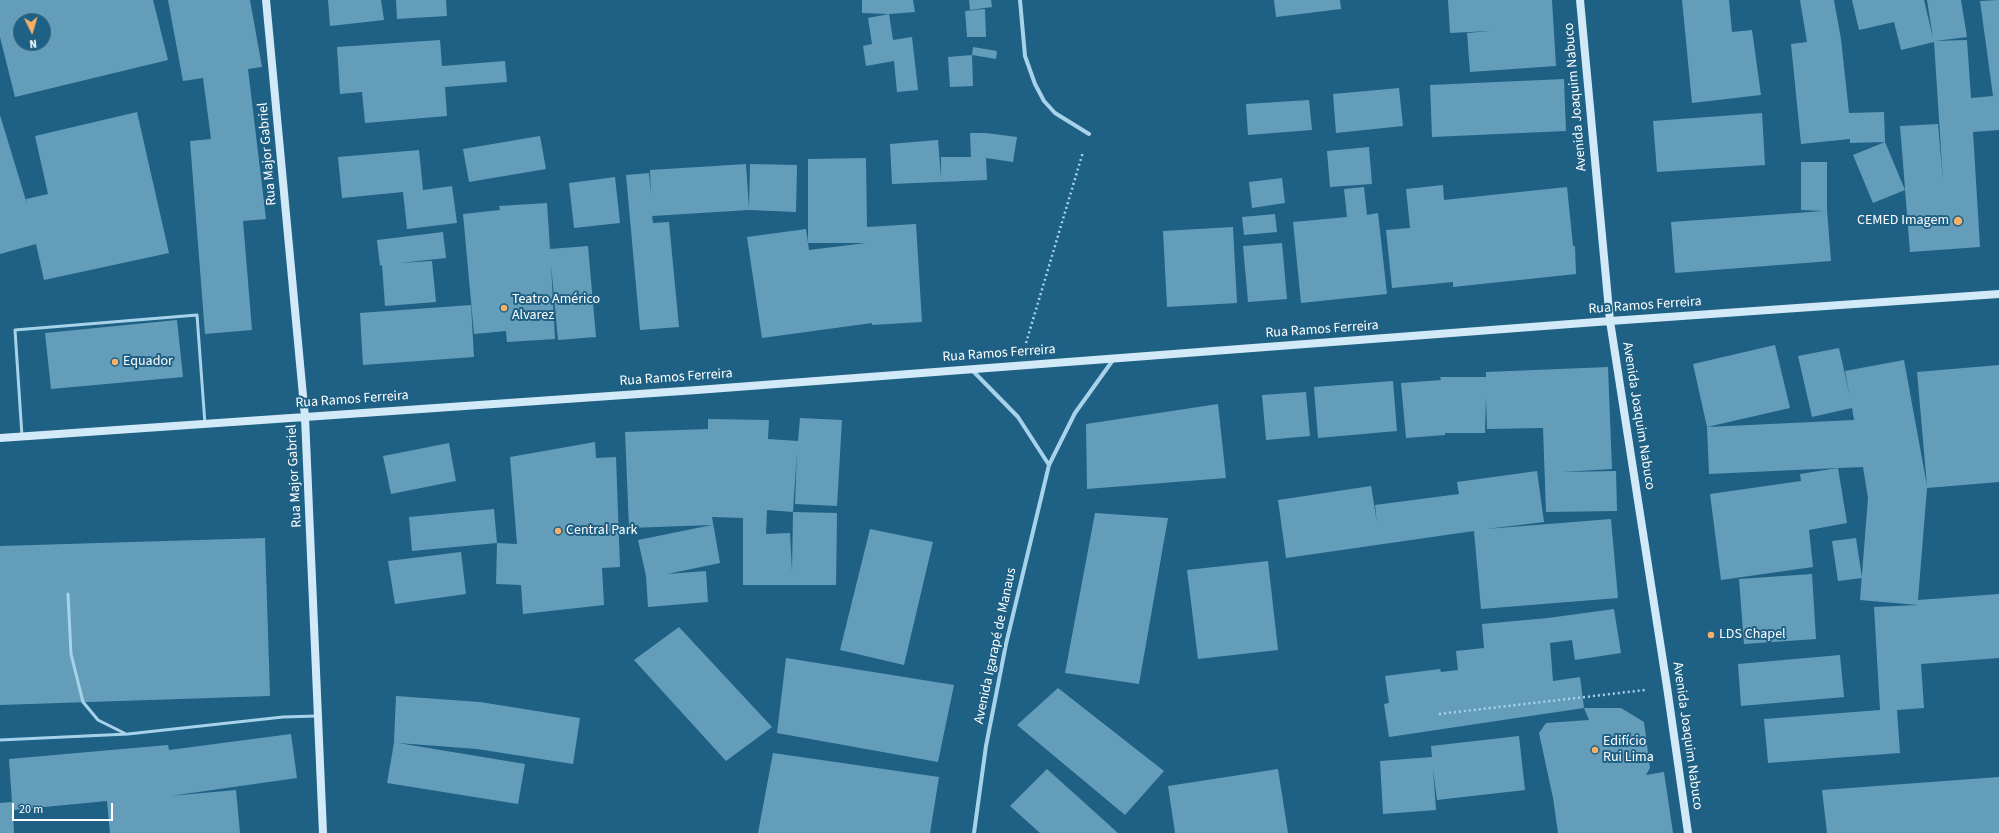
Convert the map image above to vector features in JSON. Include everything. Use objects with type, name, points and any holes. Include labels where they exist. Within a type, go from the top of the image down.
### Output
[{"type":"main road","name":"Rua Major Gabriel","points":[[266,0],[305,417],[323,833]]},
{"type":"main road","name":"Avenida Joaquim Nabuco","points":[[1580,0],[1610,321],[1667,687],[1688,833]]},
{"type":"main road","name":"Rua Ramos Ferreira","points":[[0,438],[697,390],[1610,321],[1999,294]]},
{"type":"street","points":[[1020,0],[1025,56],[1035,84],[1044,101],[1055,113],[1089,134]]},
{"type":"street","name":"Avenida Igarapé de Manaus","points":[[974,833],[986,746],[1006,644],[1049,465],[1075,413],[1114,358]]},
{"type":"street","points":[[971,369],[1018,417],[1049,465]]},
{"type":"lane","points":[[22,436],[15,330],[197,315],[204,424]]},
{"type":"lane","points":[[68,594],[71,654],[84,702],[98,720],[128,734]]},
{"type":"lane","points":[[0,740],[128,734],[283,717],[318,716]]},
{"type":"path","points":[[1020,365],[1089,134]]},
{"type":"path","points":[[1439,714],[1667,687]]},
{"type":"building","points":[[0,0],[153,0],[168,60],[15,97],[0,37]]},
{"type":"building","points":[[168,0],[250,0],[262,67],[248,69],[266,219],[243,221],[252,330],[205,334],[190,141],[211,139],[203,78],[183,81]]},
{"type":"building","points":[[328,0],[381,0],[384,20],[330,26]]},
{"type":"building","points":[[396,0],[446,0],[447,16],[397,19]]},
{"type":"building","points":[[862,0],[913,0],[915,12],[889,14],[862,13]]},
{"type":"building","points":[[969,0],[991,0],[992,7],[970,10]]},
{"type":"building","points":[[1274,0],[1340,0],[1341,9],[1276,17]]},
{"type":"building","points":[[1448,0],[1552,0],[1556,66],[1470,72],[1467,33],[1490,31],[1450,33]]},
{"type":"building","points":[[1682,0],[1729,0],[1732,32],[1752,30],[1761,95],[1692,103]]},
{"type":"building","points":[[1800,0],[1834,0],[1841,39],[1849,113],[1884,112],[1885,142],[1850,143],[1850,139],[1801,144],[1791,44],[1807,42]]},
{"type":"building","points":[[1852,0],[1924,0],[1933,38],[1927,0],[1961,0],[1967,37],[1935,41],[1967,40],[1971,98],[1993,96],[1980,1],[1999,0],[1999,130],[1973,132],[1980,247],[1910,252],[1900,126],[1938,124],[1943,181],[1934,42],[1901,50],[1894,22],[1859,30]]},
{"type":"building","points":[[985,9],[986,37],[967,37],[965,11]]},
{"type":"building","points":[[889,14],[893,40],[912,37],[918,90],[897,92],[894,61],[866,66],[863,46],[872,44],[868,18]]},
{"type":"building","points":[[440,40],[442,66],[505,61],[507,82],[445,87],[447,116],[365,123],[362,92],[340,94],[337,47]]},
{"type":"building","points":[[973,47],[997,51],[996,59],[972,55]]},
{"type":"building","points":[[972,55],[973,86],[950,87],[948,57]]},
{"type":"building","points":[[1564,79],[1566,131],[1432,137],[1430,85]]},
{"type":"building","points":[[1399,88],[1403,126],[1336,133],[1333,94]]},
{"type":"building","points":[[1309,100],[1312,130],[1248,135],[1246,104]]},
{"type":"building","points":[[137,112],[169,253],[44,280],[36,244],[0,254],[0,115],[27,204],[26,199],[48,194],[35,136]]},
{"type":"building","points":[[1762,113],[1765,165],[1657,172],[1653,121]]},
{"type":"building","points":[[970,133],[986,133],[1017,137],[1013,162],[986,158],[987,180],[892,184],[890,144],[938,140],[941,178],[941,157],[971,157]]},
{"type":"building","points":[[540,136],[546,169],[469,182],[463,149]]},
{"type":"building","points":[[1885,142],[1905,190],[1873,203],[1853,155]]},
{"type":"building","points":[[1369,147],[1372,184],[1330,187],[1327,151]]},
{"type":"building","points":[[419,150],[423,190],[452,186],[457,223],[407,229],[403,192],[342,198],[338,157]]},
{"type":"building","points":[[866,158],[867,227],[916,224],[922,322],[872,325],[872,323],[762,338],[747,237],[806,229],[808,243],[808,159]],"holes":[[[808,243],[866,243],[809,250]]]},
{"type":"building","points":[[1801,162],[1827,162],[1827,210],[1831,261],[1675,273],[1671,222],[1824,211],[1801,210]]},
{"type":"building","points":[[746,164],[749,208],[750,164],[797,165],[796,212],[749,210],[652,216],[653,223],[669,222],[679,327],[640,330],[626,175],[649,173],[651,196],[650,170]]},
{"type":"building","points":[[615,177],[620,223],[574,228],[569,183]]},
{"type":"building","points":[[1282,178],[1285,203],[1252,208],[1249,182]]},
{"type":"building","points":[[1443,185],[1444,200],[1567,187],[1573,246],[1575,246],[1576,274],[1453,287],[1453,282],[1392,288],[1386,230],[1410,228],[1406,189]]},
{"type":"building","points":[[1364,187],[1367,215],[1378,213],[1387,294],[1301,303],[1293,222],[1347,217],[1344,189]]},
{"type":"building","points":[[547,203],[550,249],[588,246],[596,337],[558,340],[551,264],[555,339],[507,342],[506,331],[474,334],[463,214],[500,210],[499,206]]},
{"type":"building","points":[[1275,214],[1277,232],[1244,235],[1242,217]]},
{"type":"building","points":[[1233,227],[1237,303],[1167,307],[1163,231]]},
{"type":"building","points":[[443,232],[446,258],[399,263],[432,261],[436,302],[385,306],[382,265],[380,266],[377,240]]},
{"type":"building","points":[[1282,243],[1287,299],[1248,302],[1243,246]]},
{"type":"building","points":[[471,305],[474,357],[363,365],[360,313]]},
{"type":"building","name":"Equador","points":[[177,320],[183,377],[51,389],[45,333]]},
{"type":"building","points":[[1775,345],[1790,408],[1707,427],[1693,364]]},
{"type":"building","points":[[1839,348],[1850,397],[1845,371],[1904,360],[1927,486],[1917,372],[1999,365],[1999,482],[1927,488],[1918,600],[1999,594],[1999,658],[1921,664],[1924,708],[1897,710],[1900,753],[1768,763],[1764,719],[1880,710],[1874,607],[1918,605],[1860,600],[1868,498],[1863,467],[1709,474],[1707,427],[1854,420],[1852,408],[1812,417],[1798,356]]},
{"type":"building","points":[[1608,367],[1612,469],[1562,472],[1616,471],[1617,511],[1546,512],[1543,428],[1487,429],[1486,396],[1485,433],[1445,433],[1445,435],[1406,438],[1401,383],[1441,380],[1440,377],[1486,377],[1486,372]]},
{"type":"building","points":[[1393,381],[1397,431],[1318,438],[1314,387]]},
{"type":"building","points":[[1306,392],[1310,436],[1266,440],[1262,395]]},
{"type":"building","points":[[1218,404],[1226,478],[1087,489],[1086,424]]},
{"type":"building","points":[[800,418],[842,420],[837,506],[795,504],[797,451],[793,512],[837,513],[836,585],[743,585],[743,518],[712,517],[720,563],[667,574],[706,571],[708,602],[648,607],[646,576],[638,540],[712,525],[629,528],[625,432],[708,429],[708,419],[769,420],[768,439],[798,441]],"holes":[[[767,510],[793,512],[792,572],[790,533],[766,534]]]},
{"type":"building","name":"Central Park","points":[[595,442],[596,458],[616,457],[620,567],[602,568],[604,605],[523,614],[521,585],[496,584],[497,543],[517,544],[510,457]]},
{"type":"building","points":[[449,443],[456,481],[391,494],[383,456]]},
{"type":"building","points":[[1838,468],[1847,523],[1809,530],[1813,567],[1721,580],[1710,494],[1801,481],[1800,474]]},
{"type":"building","points":[[1537,471],[1544,522],[1486,529],[1611,519],[1618,598],[1481,609],[1474,531],[1286,558],[1278,500],[1371,486],[1377,523],[1375,505],[1459,494],[1457,482]]},
{"type":"building","points":[[494,509],[497,543],[412,551],[409,517]]},
{"type":"building","points":[[1095,513],[1168,518],[1139,684],[1065,673]]},
{"type":"building","points":[[870,529],[933,542],[904,665],[840,650]]},
{"type":"building","points":[[265,538],[270,696],[0,705],[0,546]]},
{"type":"building","points":[[1856,538],[1862,578],[1838,581],[1832,541]]},
{"type":"building","points":[[461,552],[466,594],[395,604],[388,561]]},
{"type":"building","points":[[1268,561],[1278,650],[1198,659],[1187,570]]},
{"type":"building","points":[[1812,574],[1816,639],[1744,644],[1739,579]]},
{"type":"building","points":[[1614,609],[1621,653],[1575,660],[1572,640],[1550,643],[1553,681],[1580,677],[1584,708],[1389,737],[1384,704],[1389,703],[1385,676],[1440,669],[1441,672],[1458,670],[1456,651],[1484,648],[1482,624],[1548,618]]},
{"type":"building","points":[[679,627],[772,727],[726,761],[634,660]]},
{"type":"building","points":[[1840,655],[1844,697],[1741,706],[1738,664]]},
{"type":"building","points":[[786,658],[954,685],[938,762],[777,733]]},
{"type":"building","points":[[1058,688],[1164,771],[1125,815],[1017,725]]},
{"type":"building","points":[[396,696],[480,702],[580,718],[573,764],[477,749],[398,743],[525,764],[518,804],[387,783],[394,743]]},
{"type":"building","points":[[1584,708],[1621,708],[1644,722],[1650,768],[1646,775],[1664,772],[1673,833],[1558,833],[1553,798],[1539,733],[1546,723],[1589,720]]},
{"type":"building","points":[[291,734],[297,778],[170,796],[236,790],[240,833],[110,833],[107,801],[13,810],[14,833],[0,833],[0,803],[12,802],[9,759],[168,745],[169,750]]},
{"type":"building","points":[[1519,736],[1525,790],[1437,800],[1433,769],[1436,810],[1383,814],[1380,761],[1432,757],[1431,746]]},
{"type":"building","points":[[773,753],[939,777],[930,833],[758,833]]},
{"type":"building","points":[[1047,769],[1118,833],[1040,833],[1010,806]]},
{"type":"building","points":[[1278,769],[1288,833],[1175,833],[1168,786]]},
{"type":"building","points":[[1999,777],[1999,833],[1827,833],[1822,790]]},
{"type":"place","name":"CEMED Imagem","points":[[1958,221]]},
{"type":"place","name":"Teatro Américo Alvarez","points":[[504,308]]},
{"type":"place","name":"Equador","points":[[115,362]]},
{"type":"place","name":"Central Park","points":[[558,531]]},
{"type":"place","name":"LDS Chapel","points":[[1711,635]]},
{"type":"place","name":"Edifício Rui Lima","points":[[1595,750]]}]
